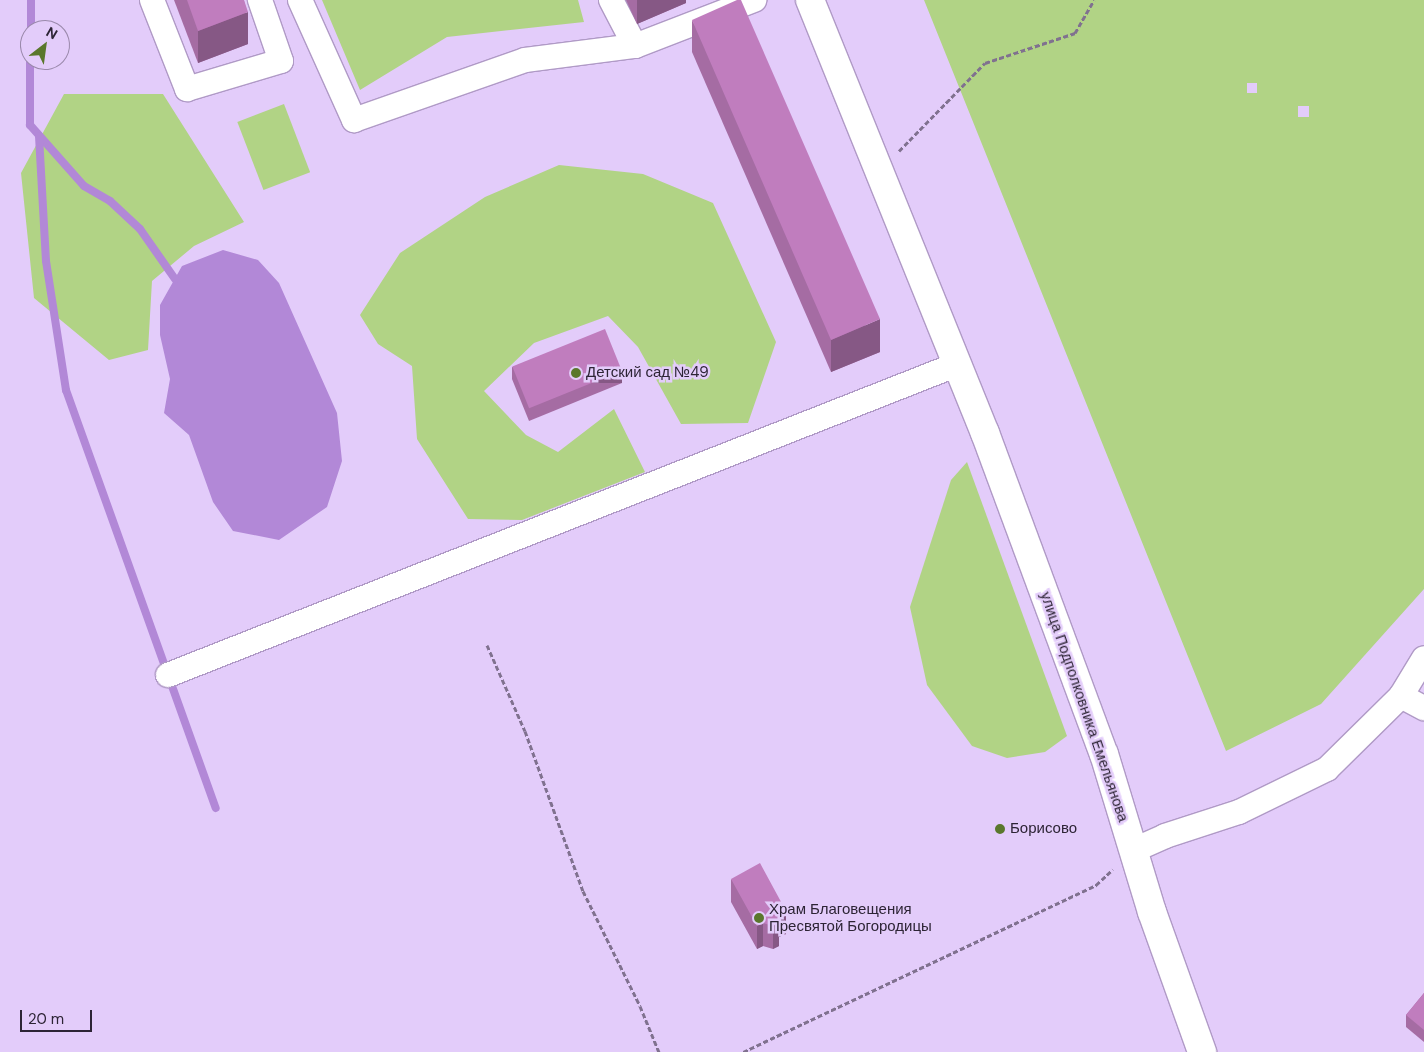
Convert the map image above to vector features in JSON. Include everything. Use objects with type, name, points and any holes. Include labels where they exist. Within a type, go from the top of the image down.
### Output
[{"type":"main road","name":"улица Подполковника Емельянова","points":[[810,0],[958,364],[1104,754],[1202,1052]]},
{"type":"street","points":[[152,0],[187,89],[281,61],[260,0]]},
{"type":"street","points":[[300,0],[354,120],[526,60],[634,46],[754,0]]},
{"type":"street","points":[[611,0],[634,46]]},
{"type":"street","points":[[168,675],[958,364]]},
{"type":"street","points":[[1134,850],[1165,836],[1239,812],[1327,769],[1400,696],[1424,658]]},
{"type":"street","points":[[1400,696],[1424,708]]},
{"type":"path","points":[[880,172],[985,63],[1075,33],[1094,0]]},
{"type":"path","points":[[488,645],[525,731],[583,891],[640,1006],[659,1052]]},
{"type":"path","points":[[743,1052],[1096,885],[1134,850]]},
{"type":"green space","points":[[322,0],[578,0],[584,22],[447,37],[360,90]]},
{"type":"green space","points":[[924,0],[1424,0],[1424,589],[1321,704],[1226,751]],"holes":[[[1247,83],[1257,83],[1257,93],[1247,93]],[[1298,106],[1309,106],[1309,117],[1298,117]]]},
{"type":"green space","points":[[64,94],[163,94],[244,222],[194,246],[152,281],[148,350],[109,360],[34,298],[21,173]]},
{"type":"green space","points":[[284,104],[310,172],[263,190],[237,122]]},
{"type":"green space","points":[[559,165],[643,174],[713,203],[776,342],[748,423],[681,424],[638,347],[608,316],[534,343],[484,391],[526,435],[558,452],[614,409],[645,472],[522,520],[468,519],[417,439],[412,366],[378,344],[360,315],[400,253],[485,197]]},
{"type":"green space","points":[[967,462],[1067,736],[1045,752],[1007,758],[972,746],[927,685],[910,607],[951,480]]},
{"type":"shaded area","points":[[223,250],[258,260],[279,283],[337,413],[342,461],[327,507],[279,540],[233,531],[213,502],[189,435],[164,413],[170,379],[160,335],[160,305],[182,266]]},
{"type":"building","points":[[187,0],[244,0],[248,12],[198,31]]},
{"type":"building","points":[[737,0],[741,0],[880,319],[831,340],[692,20]]},
{"type":"building","points":[[605,329],[622,371],[529,408],[512,366]]},
{"type":"building","points":[[760,863],[786,911],[779,914],[779,923],[773,926],[763,923],[757,926],[731,879]]},
{"type":"building","points":[[1424,993],[1424,1030],[1406,1015]]},
{"type":"waterway","points":[[31,0],[31,20]]},
{"type":"waterway","points":[[30,70],[30,125],[84,186],[110,201],[140,229],[175,279]]},
{"type":"waterway","points":[[39,136],[46,261],[66,390],[216,808]]},
{"type":"place","name":"Детский сад №49","points":[[576,373]]},
{"type":"place","name":"Борисово","points":[[1000,829]]},
{"type":"place","name":"Храм Благовещения Пресвятой Богородицы","points":[[759,918]]}]
